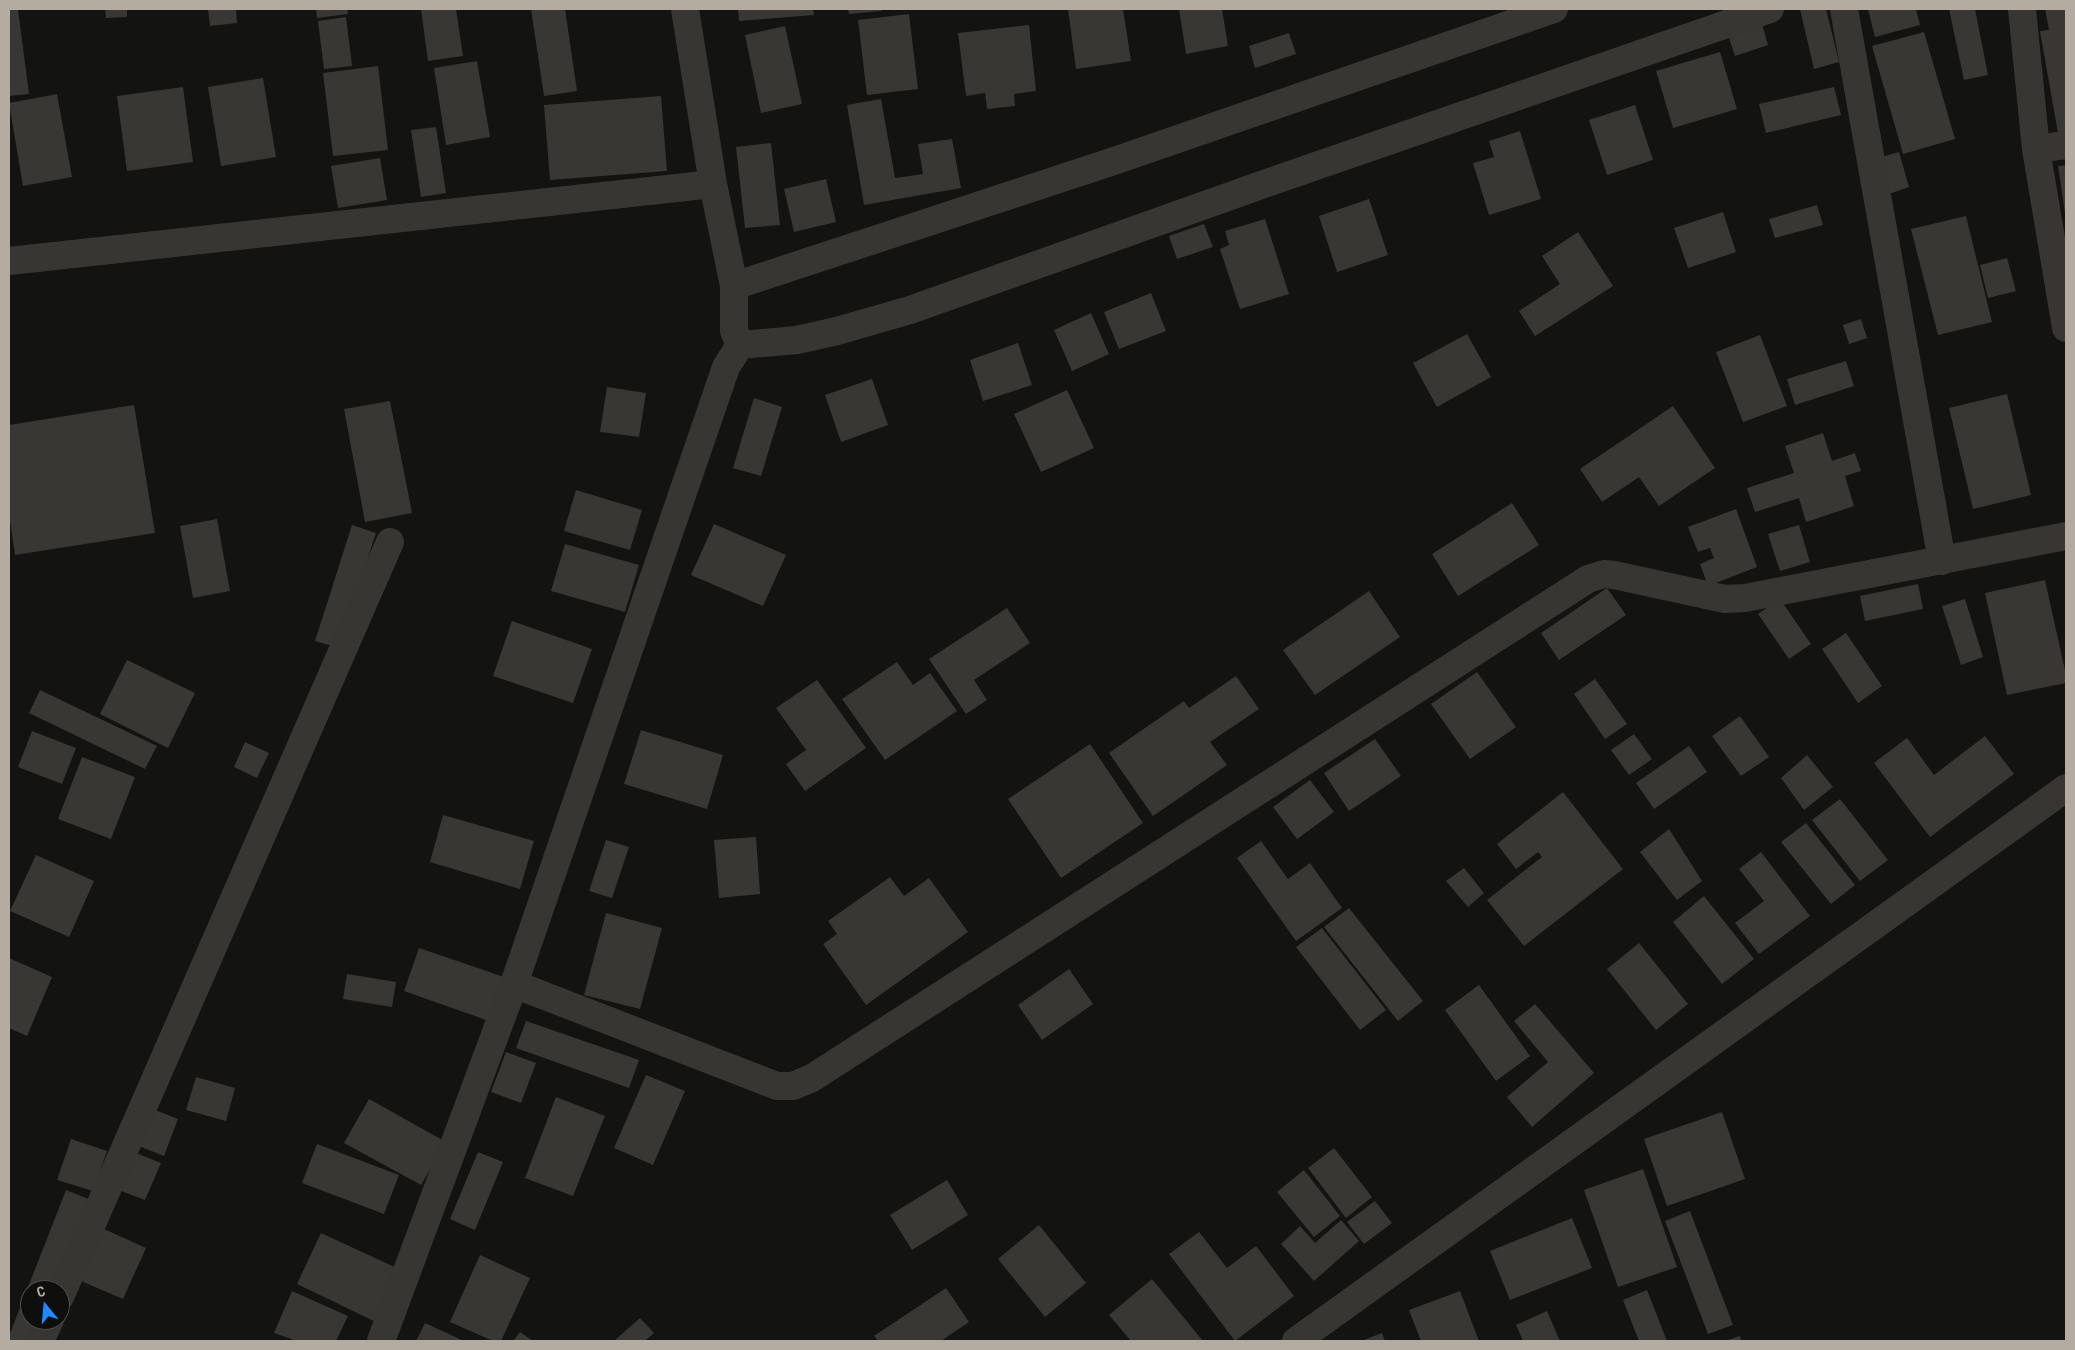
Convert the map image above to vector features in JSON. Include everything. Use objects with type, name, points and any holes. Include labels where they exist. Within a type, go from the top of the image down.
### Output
[{"type":"street","points":[[686,9],[713,184],[734,286],[734,331],[740,344]]},
{"type":"street","points":[[734,286],[1117,160],[1554,9]]},
{"type":"street","points":[[740,344],[797,340],[837,331],[910,310],[1264,184],[1770,9]]},
{"type":"street","points":[[1844,9],[1942,561]]},
{"type":"street","points":[[2022,9],[2036,149],[2066,328]]},
{"type":"street","points":[[2036,149],[2066,145]]},
{"type":"street","points":[[9,261],[713,184]]},
{"type":"street","points":[[381,1341],[514,984],[726,367],[740,344]]},
{"type":"street","points":[[514,984],[777,1086],[793,1086],[804,1082],[829,1067],[1588,579],[1604,574],[1614,575],[1725,598],[1745,598],[2066,536]]},
{"type":"street","points":[[67,1280],[390,542]]},
{"type":"street","points":[[1296,1341],[2066,788]]},
{"type":"building","points":[[9,9],[18,9],[29,94],[9,96]]},
{"type":"building","points":[[105,9],[127,9],[127,17],[106,18]]},
{"type":"building","points":[[208,9],[236,9],[237,23],[210,26]]},
{"type":"building","points":[[316,9],[347,9],[348,14],[317,18]]},
{"type":"building","points":[[421,9],[456,9],[463,56],[428,61]]},
{"type":"building","points":[[531,9],[565,9],[577,91],[544,96]]},
{"type":"building","points":[[738,9],[813,9],[814,15],[739,21]]},
{"type":"building","points":[[848,9],[881,9],[881,11],[849,14]]},
{"type":"building","points":[[1068,9],[1123,9],[1131,61],[1076,69]]},
{"type":"building","points":[[1179,9],[1222,9],[1228,46],[1186,54]]},
{"type":"building","points":[[1800,9],[1826,9],[1839,62],[1814,69]]},
{"type":"building","points":[[1868,9],[1916,9],[1920,25],[1875,37]]},
{"type":"building","points":[[1949,9],[1975,9],[1988,75],[1964,80]]},
{"type":"building","points":[[2045,9],[2066,9],[2066,138],[2059,139],[2040,31],[2049,30]]},
{"type":"building","points":[[909,14],[918,89],[867,95],[858,20]]},
{"type":"building","points":[[346,17],[352,66],[324,69],[318,21]]},
{"type":"building","points":[[1762,24],[1768,45],[1735,56],[1728,35]]},
{"type":"building","points":[[1029,25],[1036,91],[1014,94],[1015,106],[987,109],[985,93],[966,96],[958,33]]},
{"type":"building","points":[[785,26],[802,104],[761,113],[745,35]]},
{"type":"building","points":[[1924,32],[1955,139],[1903,154],[1872,46]]},
{"type":"building","points":[[1289,33],[1296,54],[1255,68],[1249,46]]},
{"type":"building","points":[[1720,52],[1737,109],[1673,128],[1656,71]]},
{"type":"building","points":[[477,61],[490,137],[446,145],[434,68]]},
{"type":"building","points":[[378,66],[388,150],[333,156],[323,73]]},
{"type":"building","points":[[263,78],[276,157],[221,166],[208,87]]},
{"type":"building","points":[[183,87],[193,162],[127,171],[117,96]]},
{"type":"building","points":[[1834,87],[1841,115],[1766,133],[1759,104]]},
{"type":"building","points":[[57,94],[72,177],[23,186],[9,103]]},
{"type":"building","points":[[661,96],[667,171],[550,180],[544,105]]},
{"type":"building","points":[[881,99],[895,178],[923,174],[918,144],[952,139],[961,188],[864,205],[847,105]]},
{"type":"building","points":[[1635,105],[1653,160],[1607,175],[1589,120]]},
{"type":"building","points":[[436,127],[446,193],[421,197],[411,130]]},
{"type":"building","points":[[1520,131],[1541,199],[1489,215],[1473,163],[1494,157],[1489,141]]},
{"type":"building","points":[[771,143],[780,225],[745,228],[736,147]]},
{"type":"building","points":[[1899,152],[1909,187],[1886,195],[1875,159]]},
{"type":"building","points":[[380,158],[387,200],[338,208],[331,166]]},
{"type":"building","points":[[2066,165],[2066,213],[2065,213],[2058,166]]},
{"type":"building","points":[[826,179],[836,222],[794,232],[784,189]]},
{"type":"building","points":[[1369,199],[1388,255],[1337,272],[1319,216]]},
{"type":"building","points":[[1817,205],[1823,225],[1775,238],[1769,219]]},
{"type":"building","points":[[1723,212],[1736,252],[1688,268],[1674,228]]},
{"type":"building","points":[[1966,216],[1992,322],[1938,335],[1911,229]]},
{"type":"building","points":[[1265,219],[1289,294],[1240,309],[1220,249],[1229,245],[1225,231]]},
{"type":"building","points":[[1204,224],[1213,247],[1177,259],[1169,236]]},
{"type":"building","points":[[1578,232],[1613,286],[1535,336],[1519,311],[1560,284],[1542,256]]},
{"type":"building","points":[[2007,258],[2016,291],[1988,298],[1980,265]]},
{"type":"building","points":[[1151,293],[1166,331],[1119,349],[1104,312]]},
{"type":"building","points":[[1091,313],[1109,354],[1072,371],[1054,330]]},
{"type":"building","points":[[1861,319],[1867,338],[1849,344],[1843,325]]},
{"type":"building","points":[[1467,334],[1491,377],[1437,407],[1413,363]]},
{"type":"building","points":[[1760,335],[1787,406],[1743,422],[1716,352]]},
{"type":"building","points":[[1018,343],[1032,385],[983,401],[970,360]]},
{"type":"building","points":[[1846,361],[1854,386],[1795,405],[1787,379]]},
{"type":"building","points":[[872,379],[888,425],[841,442],[825,395]]},
{"type":"building","points":[[607,387],[646,393],[639,437],[600,432]]},
{"type":"building","points":[[1067,390],[1094,448],[1041,472],[1014,414]]},
{"type":"building","points":[[2007,394],[2031,495],[1973,509],[1949,408]]},
{"type":"building","points":[[754,398],[782,407],[761,476],[733,468]]},
{"type":"building","points":[[390,401],[412,513],[365,522],[344,409]]},
{"type":"building","points":[[134,405],[155,533],[15,555],[9,513],[9,425]]},
{"type":"building","points":[[1673,406],[1715,468],[1659,506],[1639,477],[1602,502],[1580,469]]},
{"type":"building","points":[[1823,433],[1832,461],[1855,453],[1861,471],[1845,476],[1854,506],[1806,522],[1799,498],[1755,512],[1747,488],[1794,473],[1785,446]]},
{"type":"building","points":[[576,490],[642,510],[630,550],[564,531]]},
{"type":"building","points":[[1512,503],[1539,545],[1458,596],[1432,554]]},
{"type":"building","points":[[1736,509],[1757,567],[1708,586],[1700,564],[1714,558],[1710,548],[1698,552],[1688,527]]},
{"type":"building","points":[[217,519],[230,591],[193,598],[180,526]]},
{"type":"building","points":[[714,524],[786,555],[763,606],[691,575]]},
{"type":"building","points":[[352,525],[376,533],[339,648],[315,641]]},
{"type":"building","points":[[1799,525],[1810,562],[1780,571],[1768,534]]},
{"type":"building","points":[[565,544],[639,565],[625,612],[551,591]]},
{"type":"building","points":[[2045,580],[2066,675],[2066,683],[2007,695],[1985,593]]},
{"type":"building","points":[[1918,584],[1923,609],[1865,621],[1860,596]]},
{"type":"building","points":[[1607,588],[1626,615],[1559,660],[1541,633]]},
{"type":"building","points":[[1369,591],[1400,637],[1315,695],[1283,650]]},
{"type":"building","points":[[1780,599],[1811,644],[1789,659],[1758,614]]},
{"type":"building","points":[[1965,599],[1983,657],[1961,665],[1942,606]]},
{"type":"building","points":[[1007,608],[1030,643],[974,680],[987,700],[966,714],[929,659]]},
{"type":"building","points":[[512,621],[592,649],[573,703],[493,676]]},
{"type":"building","points":[[1846,633],[1882,686],[1858,703],[1822,649]]},
{"type":"building","points":[[127,660],[195,693],[168,748],[100,714]]},
{"type":"building","points":[[897,662],[913,685],[930,673],[957,711],[885,760],[842,699]]},
{"type":"building","points":[[1477,672],[1516,727],[1470,759],[1431,704]]},
{"type":"building","points":[[1236,676],[1259,709],[1210,742],[1227,765],[1153,816],[1109,753],[1184,701],[1189,708]]},
{"type":"building","points":[[1595,679],[1627,724],[1605,739],[1574,694]]},
{"type":"building","points":[[817,680],[866,748],[805,791],[786,764],[806,750],[776,708]]},
{"type":"building","points":[[40,690],[157,746],[145,769],[29,713]]},
{"type":"building","points":[[1740,716],[1769,757],[1741,776],[1712,736]]},
{"type":"building","points":[[641,730],[723,755],[707,809],[624,784]]},
{"type":"building","points":[[32,731],[76,748],[62,784],[18,767]]},
{"type":"building","points":[[1634,734],[1652,759],[1629,775],[1611,750]]},
{"type":"building","points":[[1985,736],[2014,774],[1930,837],[1874,763],[1907,738],[1934,775]]},
{"type":"building","points":[[1375,739],[1401,776],[1349,811],[1324,773]]},
{"type":"building","points":[[245,742],[269,753],[257,778],[234,767]]},
{"type":"building","points":[[1090,744],[1143,823],[1061,878],[1008,799]]},
{"type":"building","points":[[1689,746],[1707,772],[1654,809],[1636,783]]},
{"type":"building","points":[[1807,755],[1833,787],[1804,810],[1781,778]]},
{"type":"building","points":[[82,757],[135,777],[111,839],[58,819]]},
{"type":"building","points":[[1310,780],[1334,812],[1297,839],[1273,807]]},
{"type":"building","points":[[1563,792],[1623,869],[1524,946],[1487,900],[1542,857],[1538,852],[1516,869],[1497,844]]},
{"type":"building","points":[[1840,799],[1888,860],[1860,881],[1812,820]]},
{"type":"building","points":[[443,815],[534,841],[520,889],[430,862]]},
{"type":"building","points":[[1806,823],[1855,885],[1831,904],[1781,842]]},
{"type":"building","points":[[1669,829],[1702,881],[1677,900],[1640,852]]},
{"type":"building","points":[[756,837],[760,894],[719,898],[714,840]]},
{"type":"building","points":[[606,840],[629,847],[612,898],[589,891]]},
{"type":"building","points":[[1261,841],[1288,879],[1310,863],[1342,908],[1296,941],[1237,858]]},
{"type":"building","points":[[1761,852],[1810,916],[1759,954],[1735,923],[1764,901],[1739,869]]},
{"type":"building","points":[[36,855],[94,881],[69,937],[10,911]]},
{"type":"building","points":[[1464,868],[1484,893],[1468,907],[1446,881]]},
{"type":"building","points":[[890,877],[904,896],[929,878],[968,932],[866,1005],[823,944],[837,934],[828,921]]},
{"type":"building","points":[[1704,896],[1754,959],[1722,984],[1673,922]]},
{"type":"building","points":[[1349,908],[1423,1001],[1398,1021],[1324,927]]},
{"type":"building","points":[[606,913],[662,928],[640,1009],[584,995]]},
{"type":"building","points":[[1322,928],[1386,1010],[1360,1030],[1296,947]]},
{"type":"building","points":[[1639,943],[1688,1004],[1656,1030],[1607,969]]},
{"type":"building","points":[[419,948],[504,977],[489,1021],[404,991]]},
{"type":"building","points":[[9,958],[52,977],[27,1036],[9,1028]]},
{"type":"building","points":[[1069,969],[1093,1004],[1042,1040],[1018,1005]]},
{"type":"building","points":[[347,974],[396,982],[392,1007],[343,999]]},
{"type":"building","points":[[1479,985],[1530,1056],[1496,1081],[1445,1010]]},
{"type":"building","points":[[1535,1004],[1594,1073],[1532,1127],[1507,1097],[1548,1062],[1514,1021]]},
{"type":"building","points":[[526,1021],[639,1060],[629,1088],[516,1048]]},
{"type":"building","points":[[506,1052],[536,1063],[521,1103],[491,1092]]},
{"type":"building","points":[[646,1075],[685,1091],[653,1165],[614,1148]]},
{"type":"building","points":[[196,1077],[235,1088],[226,1121],[186,1110]]},
{"type":"building","points":[[556,1097],[605,1116],[573,1196],[525,1178]]},
{"type":"building","points":[[369,1099],[446,1142],[421,1185],[344,1143]]},
{"type":"building","points":[[150,1108],[178,1119],[164,1156],[136,1145]]},
{"type":"building","points":[[1722,1112],[1745,1179],[1667,1206],[1644,1139]]},
{"type":"building","points":[[71,1139],[107,1151],[93,1191],[57,1180]]},
{"type":"building","points":[[317,1144],[399,1175],[384,1214],[302,1183]]},
{"type":"building","points":[[1334,1148],[1372,1197],[1346,1218],[1308,1168]]},
{"type":"building","points":[[131,1151],[161,1163],[145,1200],[116,1189]]},
{"type":"building","points":[[478,1152],[503,1162],[475,1230],[450,1219]]},
{"type":"building","points":[[1643,1169],[1677,1267],[1618,1287],[1584,1190]]},
{"type":"building","points":[[1304,1170],[1340,1216],[1314,1237],[1277,1192]]},
{"type":"building","points":[[947,1180],[968,1215],[912,1250],[890,1215]]},
{"type":"building","points":[[66,1190],[91,1200],[60,1280],[31,1280]]},
{"type":"building","points":[[1375,1201],[1392,1223],[1364,1244],[1347,1222]]},
{"type":"building","points":[[1690,1211],[1733,1325],[1708,1334],[1665,1221]]},
{"type":"building","points":[[1572,1218],[1592,1268],[1510,1300],[1490,1251]]},
{"type":"building","points":[[1341,1220],[1359,1241],[1314,1281],[1281,1244],[1300,1226],[1315,1243]]},
{"type":"building","points":[[1039,1225],[1086,1283],[1045,1317],[998,1259]]},
{"type":"building","points":[[104,1229],[146,1248],[123,1299],[81,1281]]},
{"type":"building","points":[[1199,1232],[1227,1268],[1256,1246],[1294,1296],[1235,1341],[1169,1254]]},
{"type":"building","points":[[321,1233],[401,1270],[376,1322],[297,1284]]},
{"type":"building","points":[[480,1255],[530,1278],[501,1341],[493,1341],[450,1322]]},
{"type":"building","points":[[1152,1279],[1203,1341],[1131,1341],[1109,1315]]},
{"type":"building","points":[[946,1288],[969,1322],[941,1341],[878,1341],[874,1336]]},
{"type":"building","points":[[1647,1290],[1667,1341],[1639,1341],[1623,1300]]},
{"type":"building","points":[[292,1291],[348,1316],[336,1341],[297,1341],[274,1333]]},
{"type":"building","points":[[1460,1291],[1479,1341],[1421,1341],[1409,1310]]},
{"type":"building","points":[[20,1308],[20,1330],[40,1330],[35,1341],[9,1341],[9,1336]]},
{"type":"building","points":[[1547,1311],[1560,1341],[1523,1341],[1516,1325]]},
{"type":"building","points":[[640,1318],[654,1333],[645,1341],[614,1341]]},
{"type":"building","points":[[425,1323],[464,1341],[416,1341]]},
{"type":"building","points":[[520,1332],[533,1341],[513,1341]]},
{"type":"building","points":[[1382,1333],[1385,1341],[1361,1341]]},
{"type":"building","points":[[1740,1336],[1741,1341],[1725,1341]]}]
